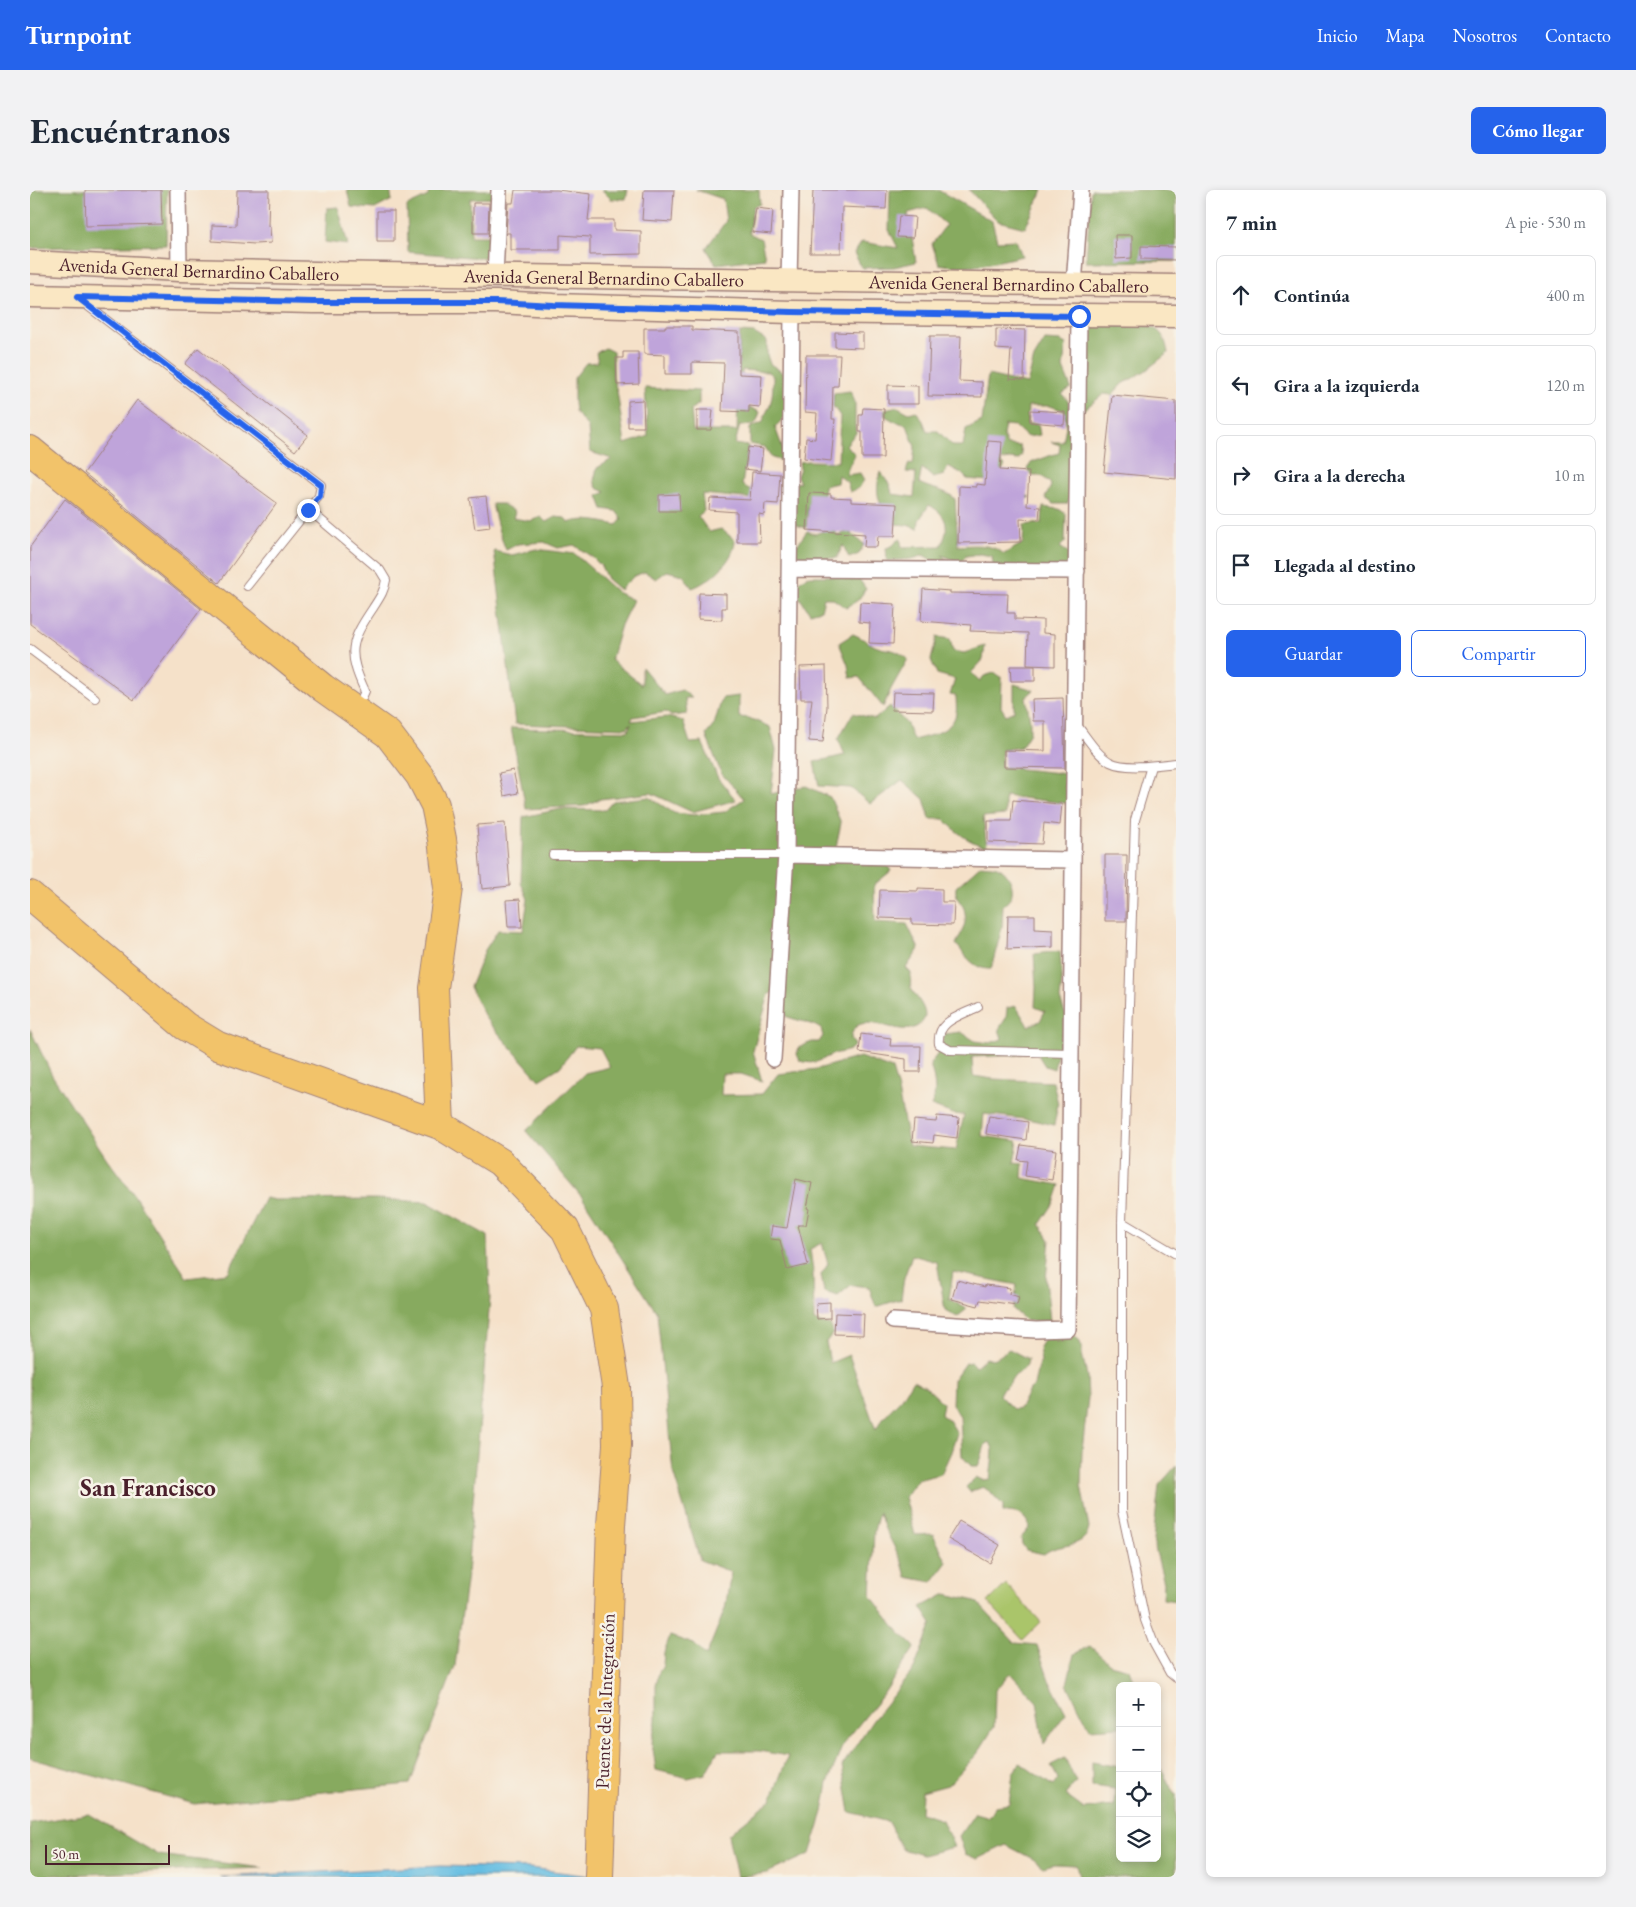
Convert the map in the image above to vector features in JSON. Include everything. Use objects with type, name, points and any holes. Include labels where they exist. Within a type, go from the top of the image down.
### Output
[{"type":"highway","points":[[30,450],[324,688],[388,734],[420,776],[435,805],[442,839],[448,888],[434,988],[440,1125]]},
{"type":"highway","name":"Puente de la Integración","points":[[30,895],[185,1026],[218,1046],[440,1125],[500,1162],[565,1229],[604,1309],[616,1387],[617,1445],[611,1525],[599,1877]]},
{"type":"main road","name":"Avenida General Bernardino Caballero","points":[[30,262],[179,270],[1176,286]]},
{"type":"main road","name":"Avenida General Bernardino Caballero","points":[[30,296],[331,302],[496,302],[792,312],[1176,316]]},
{"type":"street","points":[[178,190],[179,270]]},
{"type":"street","points":[[495,276],[499,190]]},
{"type":"street","points":[[788,281],[791,190]]},
{"type":"street","points":[[1074,285],[1081,190]]},
{"type":"street","points":[[773,1059],[786,855],[792,312]]},
{"type":"street","points":[[893,1322],[1036,1330],[1068,1329],[1079,316]]},
{"type":"street","points":[[790,569],[1077,571]]},
{"type":"street","points":[[786,855],[1073,860]]},
{"type":"lane","points":[[77,297],[321,485],[320,496],[247,586]]},
{"type":"lane","points":[[308,510],[380,570],[386,580],[384,591],[360,628],[353,647],[354,663],[365,691],[356,712]]},
{"type":"lane","points":[[30,648],[95,698]]},
{"type":"lane","points":[[1074,721],[1097,750],[1109,761],[1120,765],[1151,766],[1176,763]]},
{"type":"lane","points":[[1151,766],[1135,820],[1122,1222],[1122,1511],[1145,1620],[1154,1644],[1170,1673],[1176,1678]]},
{"type":"lane","points":[[553,855],[786,855]]},
{"type":"lane","points":[[978,1007],[943,1025],[938,1034],[939,1044],[950,1050],[1071,1053]]},
{"type":"lane","points":[[1122,1222],[1176,1254]]},
{"type":"green space","points":[[30,190],[167,190],[166,245],[30,248]]},
{"type":"green space","points":[[347,190],[390,190],[392,200],[375,209],[351,207]]},
{"type":"green space","points":[[429,190],[497,190],[497,198],[470,199],[471,236],[495,236],[494,259],[408,252],[407,206],[428,196]]},
{"type":"green space","points":[[602,190],[628,190],[626,199],[611,199]]},
{"type":"green space","points":[[696,190],[759,190],[760,204],[753,207],[749,233],[761,239],[765,258],[716,264],[706,248],[726,221],[723,199]]},
{"type":"green space","points":[[890,190],[938,190],[992,221],[997,241],[1016,240],[1022,256],[971,266],[939,264],[932,244],[946,225],[927,208],[908,213],[916,262],[894,267],[862,268],[854,253],[862,242],[898,248],[889,230]]},
{"type":"green space","points":[[969,190],[1043,190],[1025,228],[998,221]]},
{"type":"green space","points":[[1091,190],[1176,190],[1176,261],[1086,262]]},
{"type":"green space","points":[[338,207],[348,245],[325,242],[327,208]]},
{"type":"green space","points":[[1131,321],[1152,327],[1161,333],[1168,353],[1145,371],[1121,385],[1112,395],[1104,394],[1082,411],[1087,339],[1091,326]]},
{"type":"green space","points":[[740,332],[754,333],[767,341],[767,355],[770,364],[789,381],[795,398],[790,411],[775,427],[783,449],[780,460],[772,458],[765,447],[750,444],[750,428],[763,422],[771,400],[773,376],[768,372],[742,370],[741,408],[751,408],[760,412],[754,425],[740,425],[735,444],[748,446],[742,485],[751,490],[760,490],[755,499],[702,494],[704,511],[698,516],[709,532],[721,529],[735,540],[731,555],[714,575],[692,588],[683,575],[667,571],[656,579],[645,572],[634,576],[620,590],[607,579],[601,566],[592,557],[574,545],[558,548],[544,542],[518,544],[506,550],[492,504],[503,504],[515,512],[513,518],[530,521],[541,517],[546,522],[555,517],[565,518],[568,523],[587,520],[617,525],[622,519],[616,511],[603,509],[598,496],[606,492],[597,488],[594,481],[597,468],[612,459],[590,452],[588,427],[575,412],[574,378],[586,363],[598,362],[596,353],[605,348],[613,352],[613,378],[617,391],[625,444],[648,436],[645,388],[699,391],[699,404],[691,409],[693,431],[737,431]]},
{"type":"green space","points":[[1045,340],[1060,341],[1066,344],[1063,368],[1071,388],[1062,394],[1068,401],[1073,437],[1074,490],[1067,504],[1054,504],[1045,498],[1051,486],[1050,483],[1042,476],[1033,476],[1027,469],[1032,462],[1059,453],[1060,445],[1051,442],[1063,442],[1066,426],[1065,411],[1050,406],[1028,406],[1027,424],[1038,424],[1040,435],[1027,437],[1015,426],[1005,425],[1003,435],[1007,445],[1020,446],[1022,455],[1018,460],[1000,461],[1005,466],[1000,472],[1020,493],[1030,497],[1021,502],[989,481],[967,479],[961,473],[948,466],[944,475],[933,478],[922,468],[919,483],[947,493],[955,499],[958,546],[988,546],[1004,554],[1023,543],[1024,525],[1042,523],[1043,507],[1059,509],[1066,514],[1065,542],[1060,547],[1069,553],[1067,567],[994,571],[992,556],[980,554],[966,556],[960,563],[942,555],[946,560],[937,563],[923,555],[910,559],[887,561],[886,548],[892,546],[900,538],[902,547],[941,546],[946,533],[946,522],[940,513],[929,505],[919,520],[918,529],[907,525],[895,524],[882,506],[878,494],[880,472],[890,485],[892,494],[914,497],[916,473],[906,472],[909,463],[913,464],[915,447],[907,425],[885,416],[885,410],[898,407],[909,413],[916,411],[927,431],[938,431],[953,446],[963,446],[966,429],[982,421],[988,375],[1027,384],[1034,358]]},
{"type":"green space","points":[[850,391],[855,402],[856,433],[846,445],[855,454],[847,475],[860,473],[864,480],[859,488],[850,492],[847,482],[838,475],[837,483],[824,486],[823,497],[816,506],[808,506],[806,528],[790,523],[794,482],[800,483],[797,476],[800,468],[799,462],[838,462],[840,416],[833,406],[834,393]]},
{"type":"green space","points":[[833,528],[838,536],[848,531],[864,544],[859,554],[849,558],[843,545],[837,558],[802,558],[793,551],[807,531],[815,534]]},
{"type":"green space","points":[[536,549],[575,554],[617,592],[633,600],[621,625],[611,660],[642,685],[642,667],[665,695],[682,690],[692,698],[685,698],[687,714],[671,716],[666,712],[633,717],[631,721],[667,717],[683,721],[690,743],[702,742],[718,778],[736,800],[692,812],[651,793],[600,799],[584,806],[526,809],[511,728],[628,731],[631,723],[627,728],[515,724],[494,551],[512,555]]},
{"type":"green space","points":[[807,576],[857,576],[866,589],[858,600],[846,608],[832,598],[824,598],[821,610],[810,613],[799,597],[796,584]]},
{"type":"green space","points":[[853,634],[880,648],[898,652],[908,659],[883,707],[859,677],[850,678],[848,665],[839,643]]},
{"type":"green space","points":[[937,637],[950,639],[953,651],[964,653],[985,646],[983,660],[971,673],[980,681],[984,676],[994,673],[1002,678],[1001,707],[1006,715],[1014,711],[1014,684],[1034,690],[1026,697],[1030,733],[1021,747],[1002,750],[1001,767],[1070,774],[1064,786],[1072,804],[1005,796],[1005,815],[983,817],[987,847],[963,836],[944,819],[930,819],[924,799],[902,780],[870,804],[851,788],[819,786],[814,762],[845,755],[838,739],[853,713],[875,719],[890,706],[907,724],[913,740],[939,732],[950,725],[956,711],[956,696],[950,695],[955,679],[937,674],[931,660]]},
{"type":"green space","points":[[739,696],[739,717],[749,718],[770,727],[776,750],[771,794],[806,786],[830,797],[841,823],[835,852],[885,862],[891,871],[874,885],[875,922],[907,924],[919,949],[906,968],[911,973],[911,988],[925,1013],[922,1023],[908,1029],[878,1024],[860,1024],[854,1029],[851,1039],[855,1045],[850,1049],[811,1063],[800,1061],[797,1054],[799,1047],[812,1042],[819,1042],[823,1036],[821,1029],[812,1024],[783,1015],[778,990],[769,994],[753,1051],[762,1081],[741,1074],[722,1074],[721,1095],[762,1094],[778,1074],[817,1069],[860,1057],[892,1069],[909,1146],[956,1150],[964,1115],[953,1114],[931,1106],[935,1091],[930,1064],[939,1052],[945,1034],[961,1032],[975,1041],[990,1043],[1002,1039],[999,1029],[1006,1018],[1007,1008],[1016,1006],[1028,1026],[1040,1021],[1045,1011],[1035,1007],[1034,954],[1060,951],[1062,980],[1060,999],[1066,1016],[1054,1069],[1045,1066],[1035,1050],[1017,1055],[972,1057],[973,1076],[1053,1082],[1058,1104],[1054,1125],[1032,1120],[984,1114],[982,1136],[1018,1141],[1014,1163],[1023,1164],[1022,1178],[1060,1185],[1054,1203],[1040,1224],[1050,1240],[1046,1279],[1050,1321],[1026,1321],[1013,1309],[1017,1285],[953,1272],[949,1299],[967,1309],[957,1317],[945,1310],[937,1262],[912,1255],[904,1278],[901,1299],[876,1307],[869,1287],[851,1285],[838,1296],[824,1292],[821,1275],[828,1264],[822,1243],[810,1249],[813,1271],[814,1321],[831,1326],[833,1333],[826,1342],[830,1363],[849,1355],[876,1430],[881,1420],[902,1398],[913,1380],[926,1387],[943,1403],[941,1415],[949,1420],[957,1433],[941,1474],[917,1480],[905,1497],[915,1535],[933,1534],[947,1562],[932,1582],[906,1577],[902,1562],[884,1527],[879,1512],[874,1531],[871,1596],[899,1632],[915,1647],[882,1696],[843,1744],[828,1783],[823,1812],[810,1854],[767,1873],[737,1877],[728,1835],[771,1800],[788,1756],[759,1751],[718,1751],[705,1774],[688,1778],[656,1770],[652,1742],[656,1720],[656,1685],[659,1672],[663,1666],[664,1652],[670,1636],[694,1644],[706,1656],[725,1609],[731,1572],[700,1560],[673,1472],[657,1313],[582,1197],[526,1131],[585,1073],[610,1067],[600,1048],[576,1046],[560,1067],[539,1080],[486,1019],[470,987],[485,950],[498,930],[523,931],[528,899],[521,883],[523,817],[561,809],[605,810],[613,801],[649,797],[674,813],[694,815],[724,812],[744,799],[721,773],[706,735],[714,725],[722,698]]},
{"type":"green space","points":[[981,865],[994,866],[1001,869],[1008,877],[1012,887],[1011,897],[1003,905],[1002,928],[991,969],[975,965],[956,944],[963,929],[965,917],[963,906],[956,895],[956,887]]},
{"type":"green space","points":[[30,1029],[52,1075],[107,1159],[132,1192],[187,1278],[228,1273],[265,1198],[275,1200],[376,1199],[427,1202],[488,1236],[490,1298],[467,1574],[455,1666],[410,1784],[194,1804],[30,1758]]},
{"type":"green space","points":[[1050,1329],[1068,1332],[1079,1340],[1082,1347],[1087,1376],[1088,1398],[1082,1451],[1081,1485],[1089,1528],[1082,1540],[1077,1543],[1050,1550],[1044,1554],[1026,1550],[1022,1544],[1021,1538],[1030,1527],[1023,1517],[1016,1513],[1003,1512],[1003,1505],[983,1487],[970,1492],[966,1487],[976,1477],[982,1480],[990,1479],[993,1449],[990,1442],[985,1445],[978,1466],[971,1466],[962,1456],[960,1416],[952,1405],[953,1380],[965,1363],[971,1362],[975,1367],[985,1358],[995,1358],[1009,1349],[1028,1359],[1027,1365],[1012,1378],[999,1395],[1013,1409],[1020,1408],[1029,1390],[1034,1386],[1038,1366],[1041,1361],[1039,1347]]},
{"type":"green space","points":[[1176,1466],[1176,1601],[1163,1599],[1164,1583],[1153,1540],[1159,1485]]},
{"type":"green space","points":[[1006,1584],[1041,1622],[1023,1640],[988,1602]]},
{"type":"green space","points":[[946,1594],[976,1601],[1015,1643],[1037,1645],[1049,1680],[1066,1713],[1044,1744],[1037,1702],[1010,1673],[995,1690],[994,1727],[977,1754],[948,1785],[922,1792],[921,1813],[942,1820],[954,1847],[923,1855],[902,1849],[888,1822],[850,1812],[842,1766],[873,1720],[914,1669],[932,1624],[921,1607]]},
{"type":"green space","points":[[1090,1646],[1110,1664],[1129,1669],[1134,1682],[1116,1682],[1116,1727],[1090,1729],[1067,1684],[1074,1654]]},
{"type":"green space","points":[[1065,1758],[1076,1782],[1065,1795],[1084,1809],[1114,1806],[1115,1789],[1092,1786],[1092,1762],[1116,1766],[1116,1862],[1161,1862],[1161,1769],[1176,1794],[1176,1877],[1079,1877],[1076,1865],[1054,1864],[1043,1867],[1033,1859],[1006,1845],[977,1859],[965,1854],[959,1836],[975,1813],[989,1817],[995,1806],[1009,1804],[1013,1773],[1020,1763],[1053,1786],[1058,1779],[1051,1765]]},
{"type":"green space","points":[[89,1814],[159,1855],[263,1868],[30,1876],[30,1823]]},
{"type":"water","points":[[440,1866],[530,1868],[597,1877],[220,1877]]},
{"type":"building","points":[[85,190],[161,190],[162,224],[86,226]]},
{"type":"building","points":[[237,190],[269,190],[268,226],[270,226],[271,243],[255,244],[212,241],[212,225],[236,226]]},
{"type":"building","points":[[515,190],[557,190],[591,194],[588,220],[614,220],[614,230],[641,231],[641,254],[590,255],[590,237],[560,235],[560,250],[510,250],[510,233],[506,233],[508,203],[513,203]]},
{"type":"building","points":[[644,190],[674,190],[672,222],[642,220]]},
{"type":"building","points":[[813,190],[887,190],[886,209],[842,207],[841,253],[810,253]]},
{"type":"building","points":[[473,203],[489,203],[488,233],[473,233]]},
{"type":"building","points":[[756,208],[773,210],[771,234],[752,232]]},
{"type":"building","points":[[377,211],[394,211],[394,241],[377,241]]},
{"type":"building","points":[[899,216],[915,217],[913,238],[897,237]]},
{"type":"building","points":[[1115,235],[1132,235],[1132,258],[1116,259]]},
{"type":"building","points":[[1141,246],[1176,247],[1176,260],[1141,259]]},
{"type":"building","points":[[665,326],[692,326],[692,330],[739,332],[739,374],[762,375],[760,407],[749,406],[749,412],[722,411],[724,363],[692,362],[692,374],[665,374],[665,355],[644,354],[644,328],[665,328]]},
{"type":"building","points":[[996,329],[1025,330],[1024,380],[1009,379],[1011,350],[996,349]]},
{"type":"building","points":[[835,332],[863,333],[863,348],[835,347]]},
{"type":"building","points":[[930,336],[961,336],[959,381],[982,382],[982,397],[928,396]]},
{"type":"building","points":[[198,348],[308,435],[295,451],[185,364]]},
{"type":"building","points":[[623,352],[638,352],[639,384],[617,385],[616,358],[623,358]]},
{"type":"building","points":[[806,355],[840,355],[838,386],[833,386],[832,419],[835,419],[831,461],[804,458],[806,438],[815,439],[817,413],[805,412]]},
{"type":"building","points":[[888,385],[918,386],[918,404],[888,404]]},
{"type":"building","points":[[1112,395],[1176,401],[1176,479],[1104,472]]},
{"type":"building","points":[[137,400],[277,503],[219,583],[84,473]]},
{"type":"building","points":[[643,400],[644,427],[628,427],[628,401]]},
{"type":"building","points":[[863,408],[884,409],[883,458],[862,458],[862,432],[859,432],[859,415],[862,415]]},
{"type":"building","points":[[697,410],[713,410],[711,430],[697,430]]},
{"type":"building","points":[[1030,410],[1065,412],[1064,425],[1030,422]]},
{"type":"building","points":[[988,441],[1002,442],[1000,470],[1029,472],[1027,506],[1040,507],[1039,520],[1020,519],[1021,542],[958,543],[959,486],[976,487],[976,484],[985,485]]},
{"type":"building","points":[[748,447],[763,449],[760,471],[745,469]]},
{"type":"building","points":[[752,472],[780,474],[778,504],[765,503],[764,515],[759,514],[760,542],[737,542],[737,512],[709,510],[710,498],[750,500]]},
{"type":"building","points":[[809,493],[831,494],[831,497],[851,498],[851,502],[897,504],[895,536],[878,536],[877,547],[864,547],[865,534],[807,530]]},
{"type":"building","points":[[679,494],[680,511],[659,511],[659,495]]},
{"type":"building","points":[[486,496],[490,527],[475,529],[470,498]]},
{"type":"building","points":[[65,499],[201,609],[134,700],[30,624],[30,547]]},
{"type":"building","points":[[923,589],[950,591],[950,593],[1008,594],[1007,613],[1015,613],[1015,619],[1043,620],[1043,633],[1055,634],[1055,666],[1027,665],[1028,633],[970,631],[971,625],[921,621]]},
{"type":"building","points":[[699,593],[726,594],[726,608],[722,608],[722,620],[698,619]]},
{"type":"building","points":[[860,602],[895,604],[893,644],[869,643],[870,623],[859,622]]},
{"type":"building","points":[[826,666],[827,707],[823,742],[809,741],[812,699],[801,699],[800,667]]},
{"type":"building","points":[[1010,666],[1035,666],[1035,681],[1011,681]]},
{"type":"building","points":[[893,692],[934,693],[933,711],[892,710]]},
{"type":"building","points":[[1063,698],[1065,768],[1004,767],[1004,750],[1045,751],[1045,721],[1033,721],[1032,699]]},
{"type":"building","points":[[513,770],[518,793],[504,796],[499,773]]},
{"type":"building","points":[[1013,800],[1062,804],[1060,825],[1044,823],[1042,844],[988,842],[988,821],[1011,821]]},
{"type":"building","points":[[505,823],[510,886],[482,889],[477,825]]},
{"type":"building","points":[[1105,855],[1127,855],[1126,921],[1105,921]]},
{"type":"building","points":[[918,888],[942,889],[942,902],[954,902],[953,925],[912,924],[912,919],[879,918],[880,890],[918,891]]},
{"type":"building","points":[[520,899],[522,927],[508,927],[506,900]]},
{"type":"building","points":[[1008,915],[1035,915],[1035,929],[1053,930],[1053,947],[1007,949]]},
{"type":"building","points":[[861,1034],[891,1038],[890,1046],[921,1046],[920,1072],[906,1072],[906,1059],[859,1052]]},
{"type":"building","points":[[937,1116],[959,1118],[957,1138],[934,1135],[933,1143],[912,1141],[914,1120],[936,1122]]},
{"type":"building","points":[[989,1116],[1028,1122],[1026,1140],[986,1134]]},
{"type":"building","points":[[1021,1145],[1056,1150],[1052,1180],[1025,1176],[1027,1161],[1018,1160]]},
{"type":"building","points":[[796,1179],[812,1183],[806,1225],[798,1225],[808,1265],[787,1270],[780,1240],[770,1239],[772,1226],[787,1228]]},
{"type":"building","points":[[957,1280],[985,1287],[985,1285],[1010,1288],[1009,1294],[1019,1297],[1017,1305],[980,1300],[978,1306],[952,1299]]},
{"type":"building","points":[[830,1302],[830,1318],[817,1319],[816,1303]]},
{"type":"building","points":[[835,1313],[864,1314],[863,1335],[834,1334]]},
{"type":"building","points":[[959,1521],[1000,1545],[990,1563],[948,1539]]},
{"type":"district","name":"San Francisco","points":[[148,1487]]},
{"type":"route","points":[[308,510],[320,496],[321,485],[77,297],[359,303],[496,302],[792,312],[1079,316]]}]
